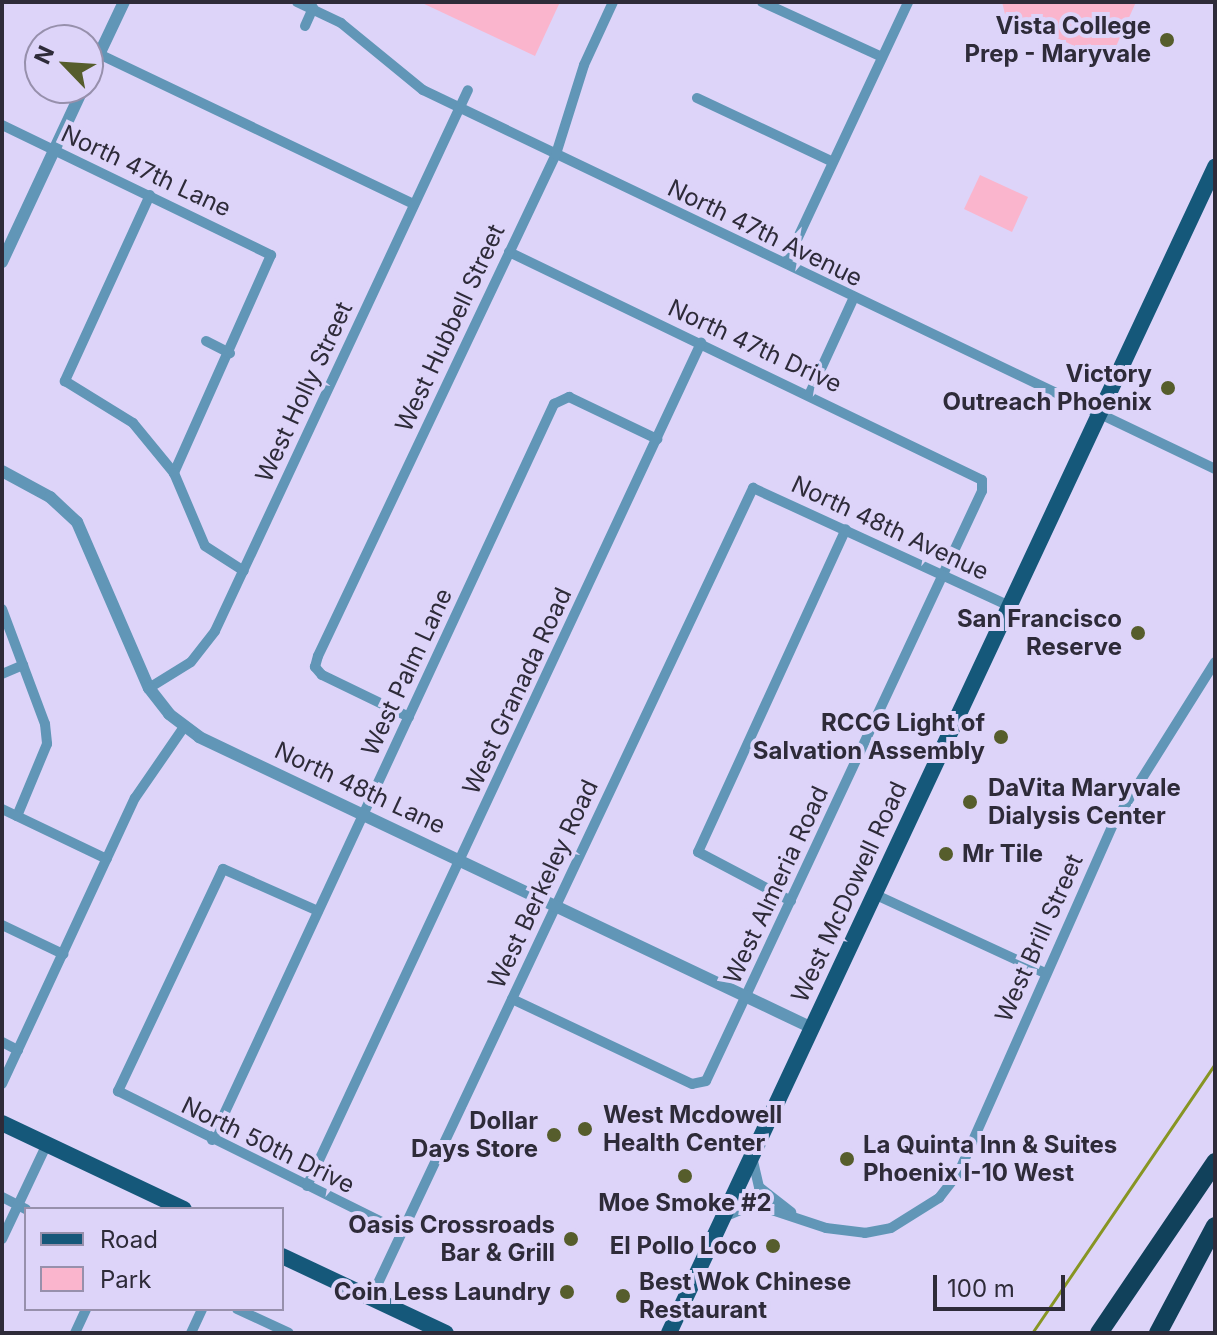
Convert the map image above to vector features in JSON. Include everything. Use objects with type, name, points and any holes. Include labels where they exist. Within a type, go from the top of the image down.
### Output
[{"type":"highway","points":[[1099,1333],[1215,1162]]},
{"type":"highway","points":[[1158,1333],[1215,1226]]},
{"type":"main road","name":"West McDowell Road","points":[[669,1333],[1215,167]]},
{"type":"main road","points":[[2,1123],[180,1207]]},
{"type":"main road","points":[[284,1257],[446,1333]]},
{"type":"street","points":[[104,44],[124,2]]},
{"type":"street","name":"North 47th Avenue","points":[[297,2],[341,23],[412,83],[459,107],[1098,416],[1215,469]]},
{"type":"street","name":"West Hubbell Street","points":[[409,717],[315,667],[556,154],[584,65],[613,2]]},
{"type":"street","points":[[762,2],[882,57]]},
{"type":"street","points":[[786,263],[908,2]]},
{"type":"street","points":[[305,26],[313,8]]},
{"type":"street","points":[[104,56],[414,204]]},
{"type":"street","name":"West Holly Street","points":[[149,688],[200,654],[244,571],[468,90]]},
{"type":"street","points":[[697,98],[833,162]]},
{"type":"street","points":[[2,262],[6,241],[76,104]]},
{"type":"street","name":"North 47th Lane","points":[[2,125],[271,255],[230,353]]},
{"type":"street","points":[[150,195],[65,381],[133,423],[174,473],[205,546],[244,571]]},
{"type":"street","name":"North 47th Drive","points":[[509,252],[982,480]]},
{"type":"street","points":[[809,395],[854,297]]},
{"type":"street","points":[[174,473],[230,353],[206,341]]},
{"type":"street","name":"West Granada Road","points":[[307,1186],[701,343]]},
{"type":"street","name":"West Palm Lane","points":[[212,1140],[561,397],[657,439]]},
{"type":"street","name":"North 48th Lane","points":[[2,471],[50,497],[77,522],[149,688],[184,727],[812,1028]]},
{"type":"street","name":"West Almeria Road","points":[[512,999],[699,1085],[746,997],[791,901],[982,491],[982,480]]},
{"type":"street","name":"North 48th Avenue","points":[[753,488],[1009,606]]},
{"type":"street","name":"West Berkeley Road","points":[[371,1298],[753,488]]},
{"type":"street","points":[[791,901],[698,852],[846,529]]},
{"type":"street","points":[[2,609],[48,731],[40,770],[17,816]]},
{"type":"street","name":"West Brill Street","points":[[795,1216],[838,1231],[873,1233],[921,1212],[939,1198],[959,1172],[1045,973],[1135,782],[1191,706],[1215,662]]},
{"type":"street","points":[[2,674],[23,665]]},
{"type":"street","points":[[2,1084],[135,798],[184,727]]},
{"type":"street","points":[[2,809],[107,859]]},
{"type":"street","name":"North 50th Drive","points":[[318,911],[223,869],[118,1091],[402,1232]]},
{"type":"street","points":[[874,894],[1045,973]]},
{"type":"street","points":[[2,925],[63,954]]},
{"type":"street","points":[[2,1042],[18,1050]]},
{"type":"street","points":[[2,1239],[22,1207],[47,1144]]},
{"type":"street","points":[[754,1152],[759,1187],[795,1216]]},
{"type":"street","points":[[2,1197],[22,1207]]},
{"type":"street","points":[[724,1217],[750,1204],[795,1216]]},
{"type":"street","points":[[75,1333],[85,1311]]},
{"type":"street","points":[[191,1333],[201,1311]]},
{"type":"street","points":[[241,1311],[289,1333]]},
{"type":"green space","points":[[420,2],[560,2],[535,56]]},
{"type":"green space","points":[[1002,2],[1136,2],[1109,62],[1005,14]]},
{"type":"green space","points":[[980,175],[1028,197],[1012,232],[964,209]]},
{"type":"waterway","points":[[1032,1333],[1215,1064]]},
{"type":"place","name":"Vista College Prep - Maryvale","points":[[1167,40]]},
{"type":"place","name":"Victory Outreach Phoenix","points":[[1168,388]]},
{"type":"place","name":"San Francisco Reserve","points":[[1138,633]]},
{"type":"place","name":"RCCG Light of Salvation Assembly","points":[[1001,737]]},
{"type":"place","name":"DaVita Maryvale Dialysis Center","points":[[970,802]]},
{"type":"place","name":"Mr Tile","points":[[946,854]]},
{"type":"place","name":"West Mcdowell Health Center","points":[[585,1129]]},
{"type":"place","name":"Dollar Days Store","points":[[554,1135]]},
{"type":"place","name":"La Quinta Inn & Suites Phoenix I-10 West","points":[[847,1159]]},
{"type":"place","name":"Moe Smoke #2","points":[[685,1176]]},
{"type":"place","name":"Oasis Crossroads Bar & Grill","points":[[571,1239]]},
{"type":"place","name":"El Pollo Loco","points":[[773,1246]]},
{"type":"place","name":"Coin Less Laundry","points":[[567,1292]]},
{"type":"place","name":"Best Wok Chinese Restaurant","points":[[623,1296]]}]
